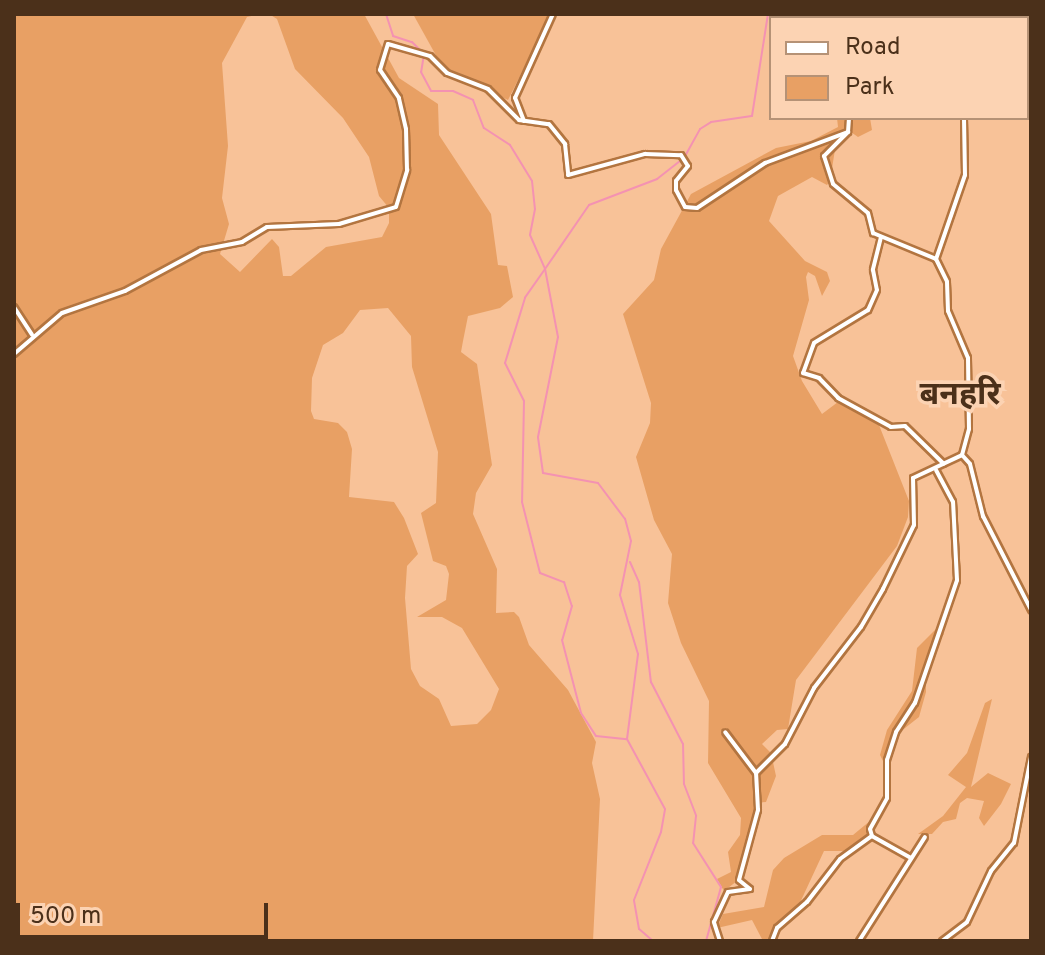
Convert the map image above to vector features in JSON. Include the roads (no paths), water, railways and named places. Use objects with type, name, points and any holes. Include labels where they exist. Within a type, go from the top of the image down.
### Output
[{"type":"street","points":[[524,121],[515,98],[553,14]]},
{"type":"street","points":[[14,354],[62,313],[125,291],[201,250],[242,242],[267,227],[339,224],[396,207],[407,170],[406,129],[399,98],[380,70],[388,44],[430,56],[447,73],[502,98],[524,121],[549,124],[563,139],[568,175],[645,154],[681,155],[688,166],[676,181],[679,201],[697,208],[765,163],[848,132]]},
{"type":"street","points":[[756,773],[779,752],[814,688],[861,627],[914,525],[913,478],[936,470],[962,455],[969,429],[968,358],[948,311],[947,282],[936,259],[873,233],[868,213],[833,184],[827,169],[824,156],[848,132],[849,120]]},
{"type":"street","points":[[936,259],[965,175],[964,120]]},
{"type":"street","points":[[881,237],[873,270],[877,290],[868,310],[814,343],[803,373],[819,378],[838,398],[891,427],[905,426],[944,464]]},
{"type":"street","points":[[14,307],[33,336]]},
{"type":"street","points":[[962,455],[970,464],[983,516],[1031,610]]},
{"type":"street","points":[[872,836],[872,822],[887,798],[887,760],[900,722],[915,703],[957,580],[953,502],[936,470]]},
{"type":"street","points":[[720,941],[714,922],[728,892],[750,889],[739,880],[756,828],[756,773],[725,732]]},
{"type":"street","points":[[942,941],[967,922],[991,871],[1014,843],[1031,757]]},
{"type":"street","points":[[872,836],[911,858]]},
{"type":"street","points":[[772,941],[840,859],[872,836]]},
{"type":"street","points":[[859,941],[925,837]]},
{"type":"waterway","points":[[386,14],[393,36],[412,42],[424,54],[421,72],[431,91],[453,91],[473,100],[484,128],[510,145],[532,181],[535,209],[530,235],[545,269],[525,298],[505,363],[524,401],[522,502],[540,573],[564,582],[572,606],[562,640],[581,713],[596,736],[627,739]]},
{"type":"waterway","points":[[653,941],[639,929],[634,900],[661,832],[665,809],[627,739],[638,654],[620,595],[631,541],[625,519],[598,483],[543,473],[538,437],[558,337],[545,269],[589,205],[657,179],[684,158],[700,129],[711,122],[752,116],[768,14]]},
{"type":"waterway","points":[[630,562],[639,582],[651,682],[683,744],[684,784],[696,816],[693,843],[721,887],[706,941]]},
{"type":"district","name":"बनहरि","points":[[960,396]]}]
